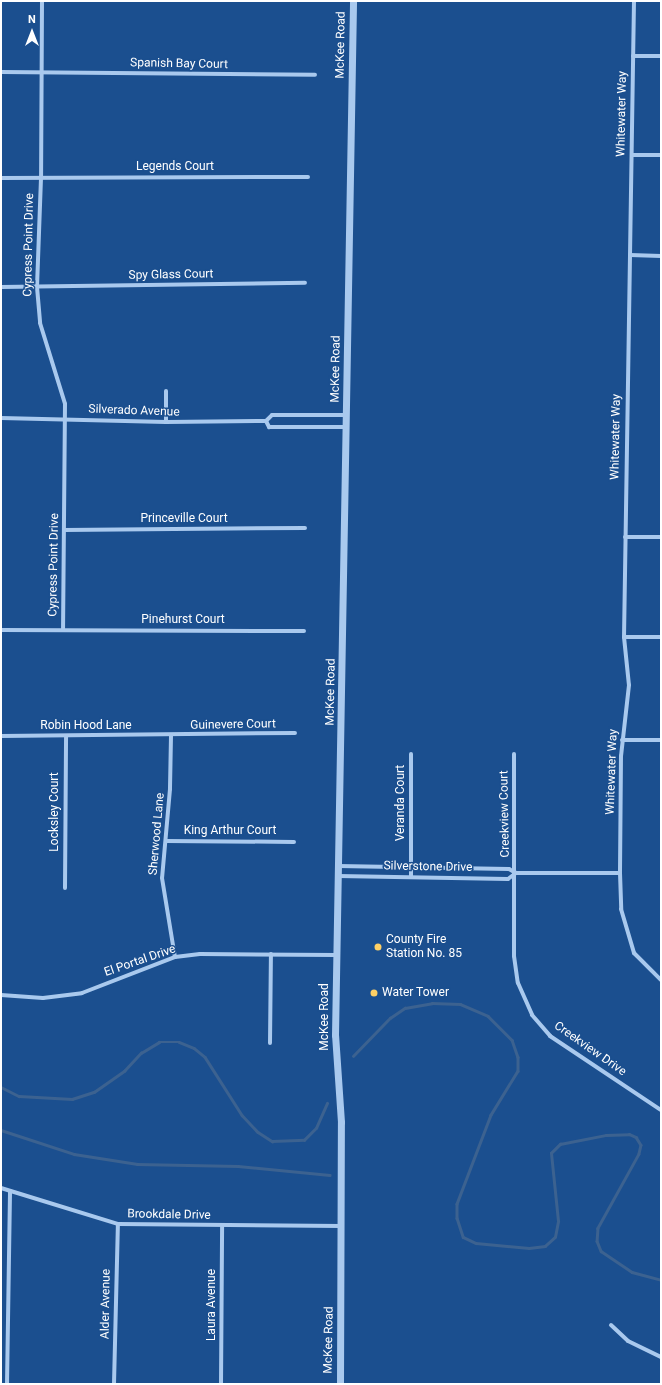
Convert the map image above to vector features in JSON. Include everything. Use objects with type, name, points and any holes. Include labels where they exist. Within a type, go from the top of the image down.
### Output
[{"type":"street","name":"Cypress Point Drive","points":[[42,1],[41,178],[36,287],[40,323],[60,381],[66,418],[63,630]]},
{"type":"street","name":"McKee Road","points":[[340,1384],[342,1122],[335,1035],[353,1]]},
{"type":"street","name":"Whitewater Way","points":[[634,1],[624,637],[629,685],[622,740],[620,873],[621,909],[634,953],[661,980]]},
{"type":"street","points":[[634,56],[661,56]]},
{"type":"street","name":"Spanish Bay Court","points":[[1,72],[316,75]]},
{"type":"street","points":[[632,155],[661,155]]},
{"type":"street","name":"Legends Court","points":[[1,178],[308,177]]},
{"type":"street","points":[[630,255],[661,256]]},
{"type":"street","name":"Spy Glass Court","points":[[1,288],[305,282]]},
{"type":"street","points":[[166,391],[166,422]]},
{"type":"street","name":"Silverado Avenue","points":[[1,418],[66,418],[166,422],[266,421],[272,415],[346,415]]},
{"type":"street","name":"Silverado Avenue","points":[[266,421],[269,427],[346,427]]},
{"type":"street","name":"Princeville Court","points":[[64,530],[304,528]]},
{"type":"street","points":[[625,538],[661,537]]},
{"type":"street","name":"Pinehurst Court","points":[[1,630],[304,631]]},
{"type":"street","points":[[624,637],[661,637]]},
{"type":"street","name":"Guinevere Court","points":[[171,736],[295,734]]},
{"type":"street","name":"Robin Hood Lane","points":[[1,736],[171,736]]},
{"type":"street","name":"Locksley Court","points":[[65,888],[66,736]]},
{"type":"street","name":"Sherwood Lane","points":[[171,736],[170,789],[162,878],[175,958]]},
{"type":"street","points":[[622,740],[661,740]]},
{"type":"street","name":"Veranda Court","points":[[411,754],[411,877]]},
{"type":"street","name":"Creekview Court","points":[[514,754],[516,873]]},
{"type":"street","name":"King Arthur Court","points":[[166,841],[294,842]]},
{"type":"street","name":"Silverstone Drive","points":[[338,866],[509,869],[516,873],[620,873]]},
{"type":"street","name":"Silverstone Drive","points":[[338,876],[508,879],[516,873]]},
{"type":"street","name":"Creekview Drive","points":[[516,873],[514,956],[518,983],[532,1015],[550,1036],[661,1110]]},
{"type":"street","name":"El Portal Drive","points":[[1,995],[43,998],[82,992],[175,958],[214,953],[336,955]]},
{"type":"street","points":[[270,1043],[271,954]]},
{"type":"street","name":"Brookdale Drive","points":[[1,1188],[118,1224],[342,1226]]},
{"type":"street","points":[[7,1384],[10,1191]]},
{"type":"street","name":"Alder Avenue","points":[[114,1384],[118,1224]]},
{"type":"street","name":"Laura Avenue","points":[[221,1384],[222,1226]]},
{"type":"street","points":[[611,1325],[628,1341],[661,1357]]},
{"type":"waterway","points":[[353,1056],[390,1018],[405,1008],[432,1003],[460,1004],[488,1016],[512,1040],[518,1057],[518,1071],[491,1115],[457,1204],[457,1218],[463,1237],[476,1243],[529,1248],[545,1246],[555,1237],[558,1221],[551,1153],[560,1144],[606,1135],[629,1134],[636,1137],[641,1145],[639,1154],[598,1228],[597,1241],[601,1251],[632,1272],[661,1280]]},
{"type":"waterway","points":[[1,1087],[19,1096],[72,1099],[94,1092],[124,1071],[141,1053],[159,1042],[179,1042],[194,1048],[205,1057],[242,1115],[258,1132],[272,1141],[304,1140],[316,1128],[327,1103]]},
{"type":"waterway","points":[[1,1130],[74,1154],[137,1164],[238,1166],[330,1175]]},
{"type":"place","name":"County Fire Station No. 85","points":[[378,947]]},
{"type":"place","name":"Water Tower","points":[[374,993]]}]
